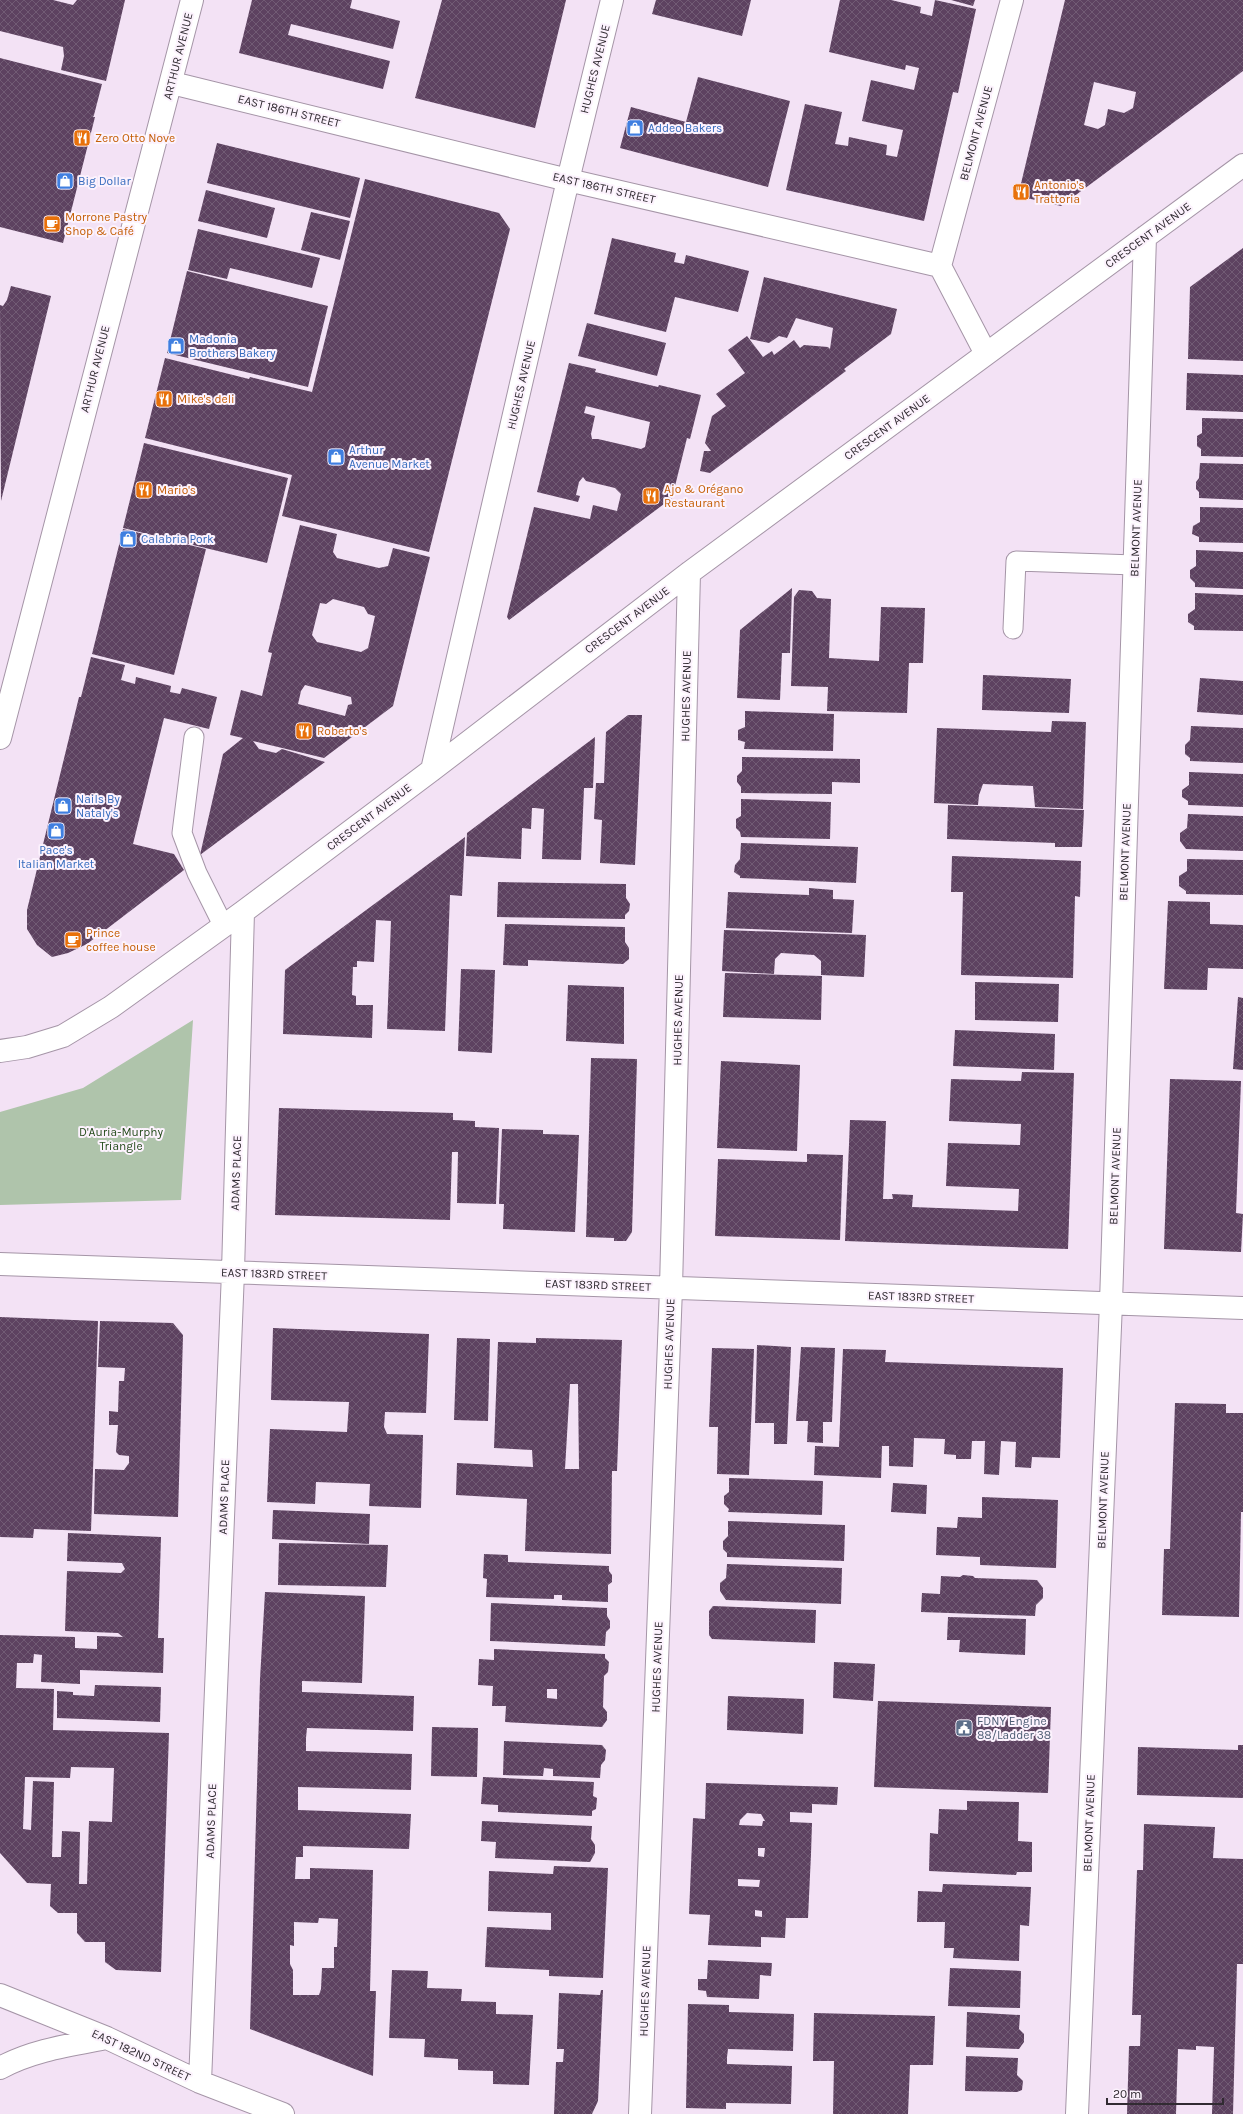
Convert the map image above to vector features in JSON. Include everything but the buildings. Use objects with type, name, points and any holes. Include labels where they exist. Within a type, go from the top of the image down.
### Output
[{"type":"street","name":"ARTHUR AVENUE","points":[[0,738],[115,291],[172,83],[192,0]]},
{"type":"street","name":"HUGHES AVENUE","points":[[432,770],[568,180],[612,0]]},
{"type":"street","name":"BELMONT AVENUE","points":[[940,266],[1012,0]]},
{"type":"street","name":"EAST 186TH STREET","points":[[172,83],[568,180],[940,266]]},
{"type":"street","name":"CRESCENT AVENUE","points":[[0,1051],[28,1047],[63,1036],[111,1007],[243,912],[432,770],[689,573],[1243,165]]},
{"type":"street","name":"BELMONT AVENUE","points":[[1077,2114],[1111,1303],[1145,237]]},
{"type":"street","points":[[940,266],[986,354]]},
{"type":"street","name":"HUGHES AVENUE","points":[[640,2114],[671,1288],[689,573]]},
{"type":"street","name":"ADAMS PLACE","points":[[200,2082],[233,1272],[243,912]]},
{"type":"street","name":"EAST 183RD STREET","points":[[0,1264],[1243,1308]]},
{"type":"street","name":"EAST 182ND STREET","points":[[0,1995],[108,2038],[200,2082],[283,2114]]},
{"type":"street","points":[[0,2068],[20,2058],[54,2048],[108,2038]]},
{"type":"lane","points":[[1013,629],[1016,560],[1135,564]]},
{"type":"lane","points":[[194,737],[182,833],[197,873],[223,925]]},
{"type":"green space","name":"D'Auria-Murphy Triangle","points":[[193,1020],[181,1200],[0,1205],[0,1112],[83,1088]]},
{"type":"place","name":"Addeo Bakers","points":[[635,128]]},
{"type":"place","name":"Zero Otto Nove","points":[[82,138]]},
{"type":"place","name":"Big Dollar","points":[[65,181]]},
{"type":"place","name":"Antonio's Trattoria","points":[[1021,192]]},
{"type":"place","name":"Morrone Pastry Shop & Café","points":[[52,224]]},
{"type":"place","name":"Madonia Brothers Bakery","points":[[176,346]]},
{"type":"place","name":"Mike's deli","points":[[164,399]]},
{"type":"place","name":"Arthur Avenue Market","points":[[336,457]]},
{"type":"place","name":"Mario's","points":[[144,490]]},
{"type":"place","name":"Ajo & Orégano Restaurant","points":[[651,496]]},
{"type":"place","name":"Calabria Pork","points":[[128,539]]},
{"type":"place","name":"Roberto's","points":[[304,731]]},
{"type":"place","name":"Nails By Nataly's","points":[[63,806]]},
{"type":"place","name":"Pace's Italian Market","points":[[56,831]]},
{"type":"place","name":"Prince coffee house","points":[[73,940]]},
{"type":"place","name":"FDNY Engine 88/Ladder 38","points":[[964,1728]]}]
